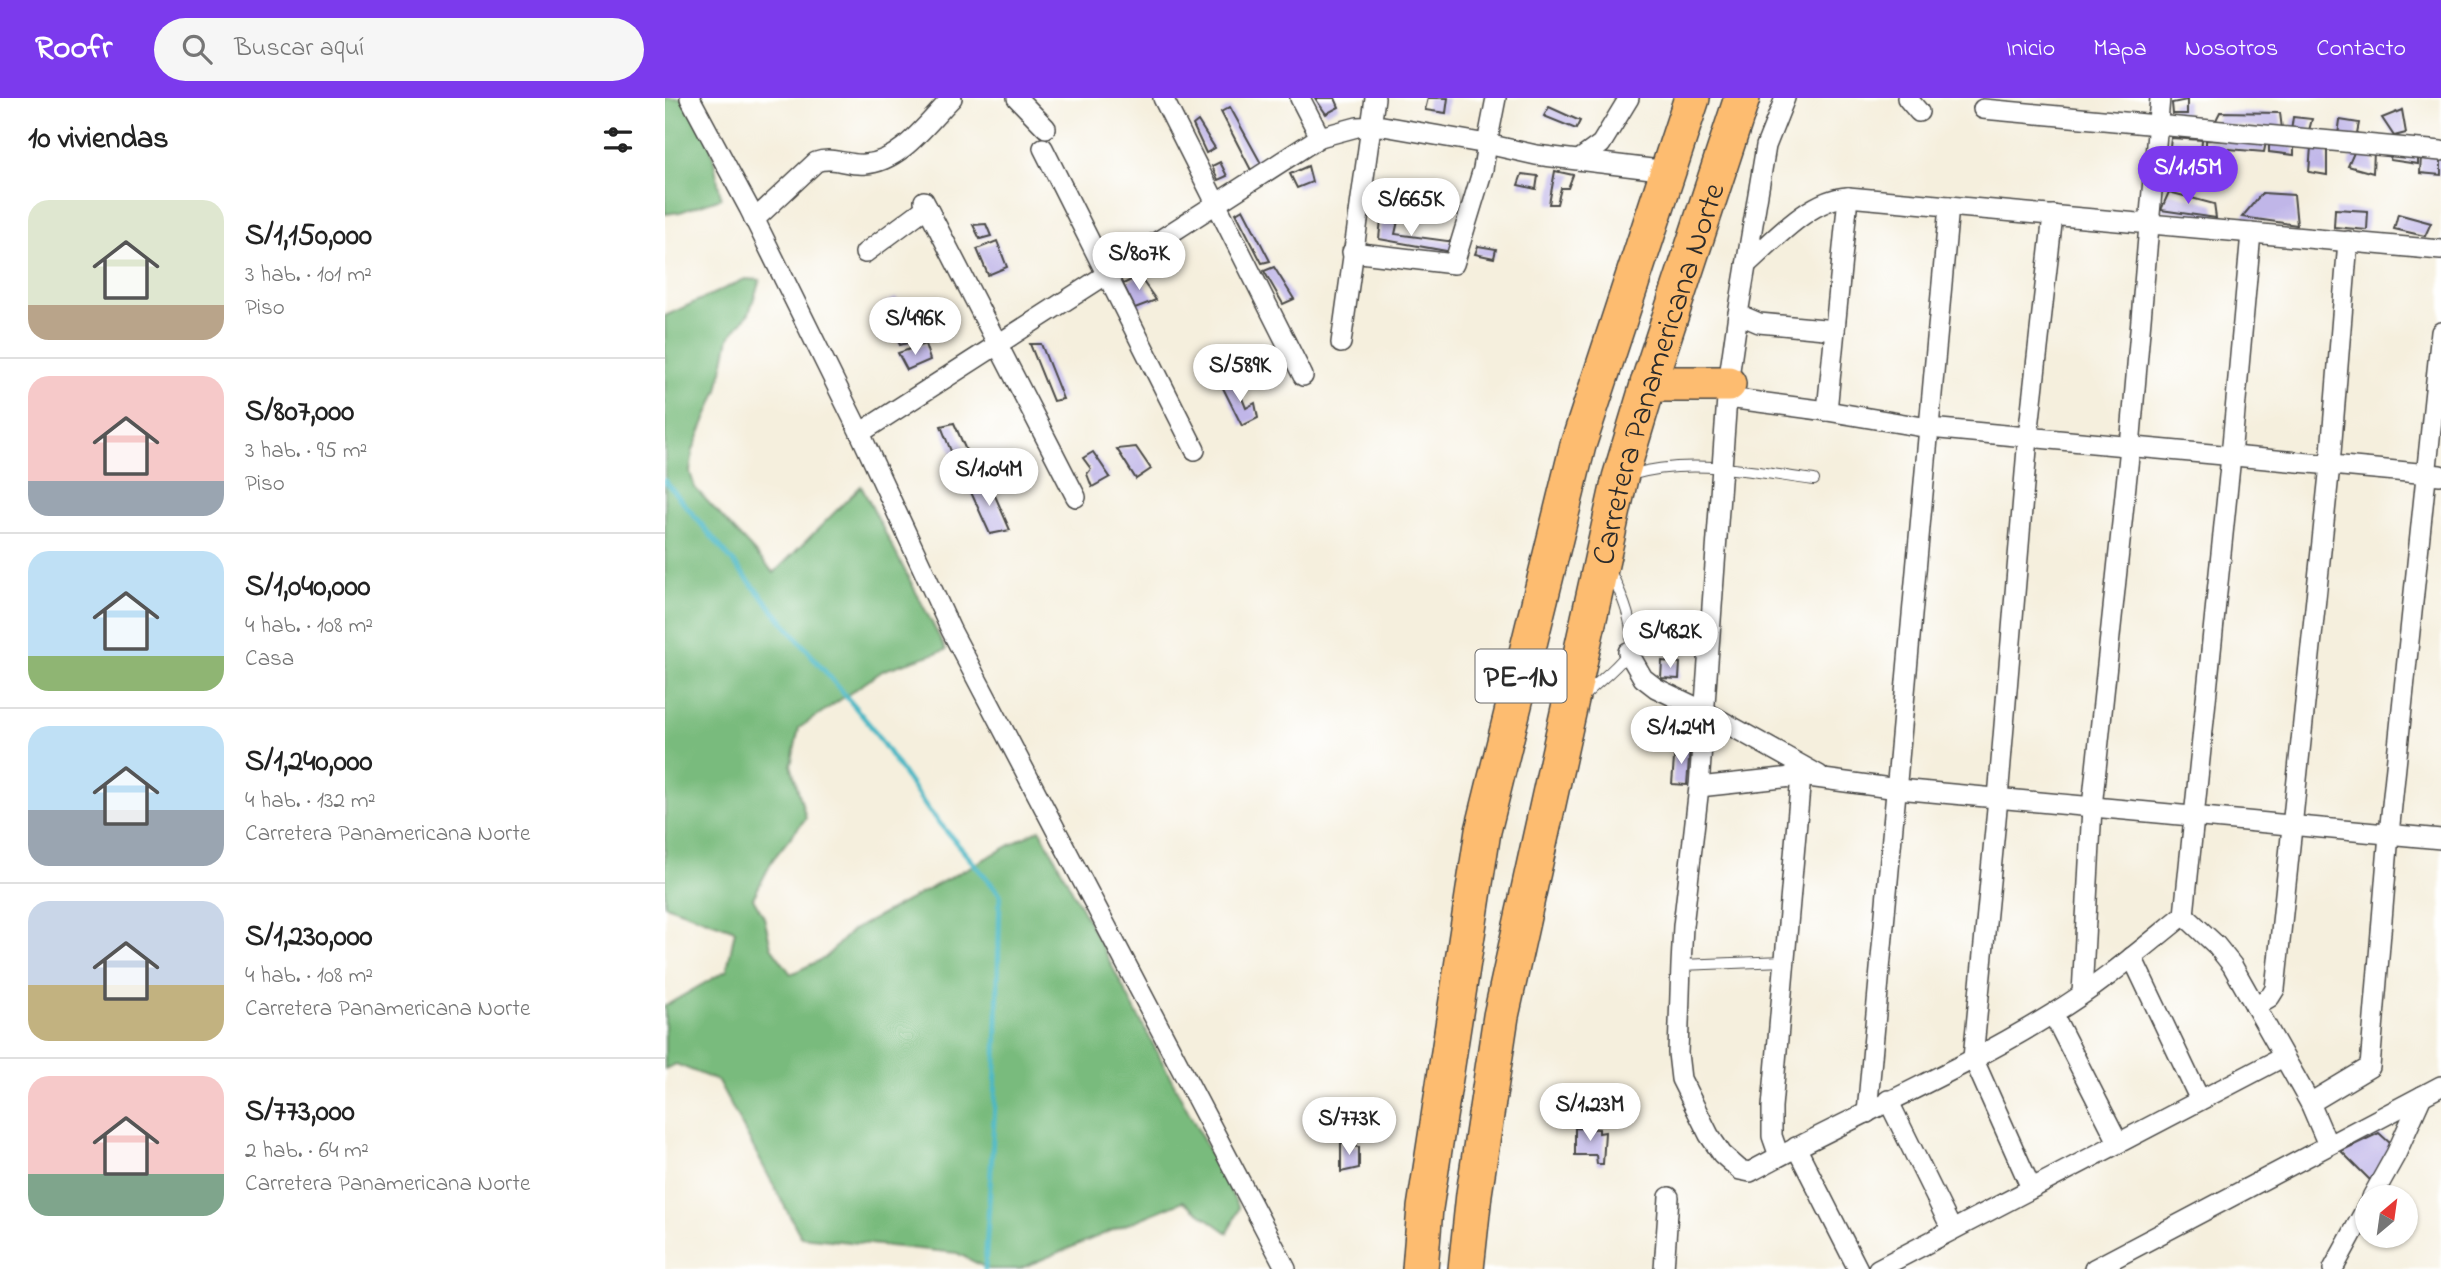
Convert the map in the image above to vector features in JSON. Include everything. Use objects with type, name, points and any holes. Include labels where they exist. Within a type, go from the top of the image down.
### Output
[{"type":"highway","name":"Carretera Panamericana Norte","points":[[1420,1269],[1425,1208],[1483,831],[1578,445],[1692,98]]},
{"type":"highway","name":"Carretera Panamericana Norte","points":[[1466,1269],[1474,1194],[1501,1016],[1620,478],[1742,98]]},
{"type":"highway","points":[[1648,384],[1728,391]]},
{"type":"street","points":[[690,98],[860,433],[951,630],[1286,1269]]},
{"type":"street","points":[[754,220],[816,162],[825,159],[863,165],[886,160],[952,98]]},
{"type":"street","points":[[1017,98],[1046,128]]},
{"type":"street","points":[[1163,98],[1303,376]]},
{"type":"street","points":[[1300,98],[1320,137]]},
{"type":"street","points":[[1341,343],[1375,98]]},
{"type":"street","points":[[1352,252],[1454,264],[1483,169],[1496,98]]},
{"type":"street","points":[[1579,160],[1601,144],[1629,98]]},
{"type":"street","points":[[1785,98],[1766,146],[1728,391],[1699,787],[1681,965],[1678,1054],[1681,1079],[1709,1135],[1722,1154],[1740,1170],[1749,1172],[1973,1058],[2053,1014],[2132,957],[2184,915],[2251,233]]},
{"type":"street","points":[[2021,98],[2034,114]]},
{"type":"street","points":[[2082,994],[2092,807],[2130,447],[2160,98]]},
{"type":"street","points":[[1983,110],[2441,151]]},
{"type":"street","points":[[860,433],[1108,276],[1320,137],[1370,126],[1396,127],[1536,155],[1668,171]]},
{"type":"street","points":[[1043,148],[1195,450]]},
{"type":"street","points":[[1746,265],[1793,223],[1824,202],[1848,198],[2441,250]]},
{"type":"street","points":[[1827,411],[1848,198]]},
{"type":"street","points":[[865,253],[926,204],[1076,497]]},
{"type":"street","points":[[1867,1113],[1949,206]]},
{"type":"street","points":[[2031,1188],[1973,1058],[2028,438],[2053,215]]},
{"type":"street","points":[[2255,1006],[2270,997],[2275,989],[2330,465],[2348,241]]},
{"type":"street","points":[[1738,314],[1759,323],[1835,330]]},
{"type":"street","points":[[2310,1102],[2370,1067],[2389,834],[2434,475],[2441,331]]},
{"type":"street","points":[[1728,391],[1929,428],[2434,475]]},
{"type":"street","points":[[1628,652],[1643,678],[1656,688],[1704,711],[1826,779]]},
{"type":"street","points":[[1699,787],[1801,776],[1898,789],[2441,839]]},
{"type":"street","points":[[1801,776],[1772,1107],[1772,1136],[1788,1152],[1858,1269]]},
{"type":"street","points":[[2184,915],[2216,945],[2232,965],[2310,1102],[2328,1145]]},
{"type":"street","points":[[2132,957],[2200,1100]]},
{"type":"street","points":[[2053,1014],[2118,1142]]},
{"type":"street","points":[[1878,1269],[2283,1057]]},
{"type":"street","points":[[2094,1269],[2441,1086]]},
{"type":"street","points":[[2379,1185],[2422,1096]]},
{"type":"street","points":[[1888,1100],[1952,1230]]},
{"type":"street","points":[[1664,1269],[1669,1197]]},
{"type":"street","points":[[2333,1269],[2355,1229]]},
{"type":"lane","points":[[1620,478],[1677,465],[1814,480]]},
{"type":"lane","points":[[1568,711],[1628,652],[1632,640],[1631,625],[1615,580],[1602,555]]},
{"type":"lane","points":[[1681,965],[1784,961]]},
{"type":"green space","points":[[665,98],[702,98],[721,198],[680,212],[665,214]]},
{"type":"green space","points":[[745,279],[760,280],[749,313],[729,338],[718,390],[693,450],[690,472],[695,488],[774,573],[861,486],[946,650],[884,670],[799,728],[791,765],[806,818],[773,859],[753,898],[764,917],[771,947],[791,974],[825,958],[851,931],[1040,829],[1239,1208],[1228,1233],[1183,1201],[1019,1269],[988,1269],[957,1253],[801,1237],[718,1081],[676,1064],[665,1069],[665,1006],[727,970],[735,930],[665,905],[665,316]]},
{"type":"building","points":[[1315,98],[1335,98],[1339,107],[1326,114]]},
{"type":"building","points":[[1428,98],[1448,98],[1446,113],[1425,110]]},
{"type":"building","points":[[2187,100],[2187,114],[2173,114],[2172,103]]},
{"type":"building","points":[[1230,107],[1263,167],[1253,174],[1221,112]]},
{"type":"building","points":[[1549,107],[1580,121],[1576,129],[1544,116]]},
{"type":"building","points":[[2402,110],[2406,133],[2394,136],[2382,118]]},
{"type":"building","points":[[2220,112],[2280,113],[2282,129],[2214,124]]},
{"type":"building","points":[[2293,117],[2312,119],[2308,134],[2291,131]]},
{"type":"building","points":[[2340,120],[2359,123],[2356,138],[2338,135]]},
{"type":"building","points":[[1198,121],[1215,148],[1206,153],[1193,125]]},
{"type":"building","points":[[2171,138],[2202,140],[2199,179],[2167,174]]},
{"type":"building","points":[[2206,140],[2266,142],[2264,152],[2206,147]]},
{"type":"building","points":[[2269,143],[2294,147],[2294,155],[2269,152]]},
{"type":"building","points":[[2311,147],[2327,149],[2327,175],[2309,172]]},
{"type":"building","points":[[2356,148],[2374,151],[2373,173],[2348,166]]},
{"type":"building","points":[[2391,153],[2418,157],[2418,164],[2390,160]]},
{"type":"building","points":[[2421,156],[2441,158],[2441,175],[2420,173]]},
{"type":"building","points":[[1220,162],[1227,176],[1218,180],[1212,166]]},
{"type":"building","points":[[1308,166],[1312,182],[1297,188],[1290,174]]},
{"type":"building","points":[[1555,171],[1573,175],[1568,188],[1561,188],[1557,204],[1549,204]]},
{"type":"building","points":[[1522,174],[1538,176],[1536,189],[1518,185]]},
{"type":"building","points":[[2169,192],[2214,204],[2216,218],[2161,210]]},
{"type":"building","points":[[2262,193],[2294,195],[2297,225],[2242,217]]},
{"type":"building","points":[[1243,209],[1270,261],[1262,263],[1236,213]]},
{"type":"building","points":[[2335,209],[2368,211],[2367,230],[2334,227]]},
{"type":"building","points":[[2398,214],[2431,223],[2425,236],[2394,229]]},
{"type":"building","points":[[1381,219],[1398,221],[1395,234],[1455,242],[1452,252],[1379,239]]},
{"type":"building","points":[[986,224],[991,236],[980,239],[973,225]]},
{"type":"building","points":[[997,241],[1007,267],[988,275],[977,249]]},
{"type":"building","points":[[1478,246],[1496,249],[1494,258],[1475,254]]},
{"type":"building","points":[[1274,267],[1294,299],[1283,304],[1264,271]]},
{"type":"building","points":[[1139,276],[1156,300],[1135,308],[1123,284]]},
{"type":"building","points":[[896,298],[918,340],[900,345],[881,304]]},
{"type":"building","points":[[925,344],[930,360],[907,370],[898,353]]},
{"type":"building","points":[[1030,344],[1041,344],[1063,399],[1053,401]]},
{"type":"building","points":[[1235,381],[1246,408],[1255,403],[1258,418],[1242,426],[1222,386]]},
{"type":"building","points":[[954,423],[979,480],[964,484],[941,426]]},
{"type":"building","points":[[1136,447],[1151,469],[1136,479],[1117,449]]},
{"type":"building","points":[[1093,452],[1110,477],[1092,487],[1087,474],[1091,469],[1083,458]]},
{"type":"building","points":[[989,482],[1010,530],[990,534],[969,488]]},
{"type":"building","points":[[1662,661],[1680,663],[1679,679],[1661,678]]},
{"type":"building","points":[[1675,746],[1690,747],[1687,785],[1672,784]]},
{"type":"building","points":[[1575,1128],[1599,1129],[1599,1133],[1605,1132],[1603,1164],[1597,1164],[1596,1155],[1575,1155]]},
{"type":"building","points":[[2379,1133],[2392,1145],[2372,1182],[2341,1151]]},
{"type":"building","points":[[1341,1143],[1359,1147],[1359,1168],[1341,1172]]},
{"type":"waterway","points":[[665,481],[870,725],[929,811],[1000,894],[995,1103],[985,1269]]}]
